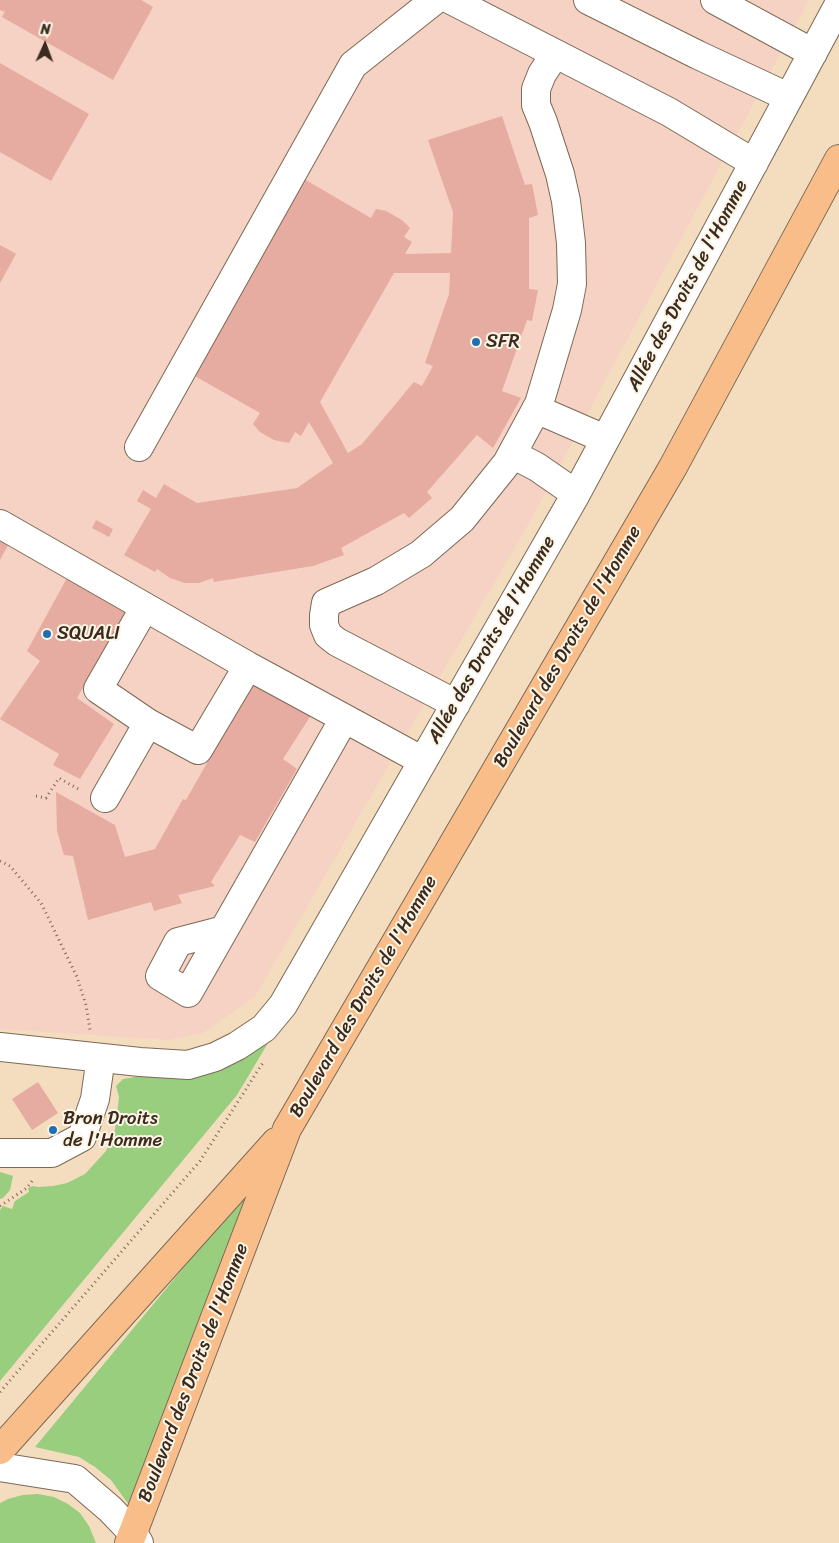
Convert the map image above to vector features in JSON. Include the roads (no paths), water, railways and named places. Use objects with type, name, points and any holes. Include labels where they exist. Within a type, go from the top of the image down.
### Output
[{"type":"main road","name":"Boulevard des Droits de l'Homme","points":[[134,1540],[287,1129],[673,467],[839,159]]},
{"type":"main road","name":"Boulevard des Droits de l'Homme","points":[[0,1450],[287,1129]]},
{"type":"street","points":[[139,446],[353,65],[435,0]]},
{"type":"street","points":[[451,0],[669,112],[754,162]]},
{"type":"street","points":[[588,0],[788,97]]},
{"type":"street","points":[[715,0],[812,53]]},
{"type":"street","name":"Allée des Droits de l'Homme","points":[[0,1047],[97,1058],[188,1065],[215,1057],[237,1046],[264,1028],[283,1005],[576,494],[839,4]]},
{"type":"street","points":[[456,704],[337,642],[328,635],[324,625],[326,604],[376,581],[421,554],[462,519],[507,463],[539,404],[567,310],[572,284],[571,243],[566,201],[557,166],[536,105],[536,89],[542,74],[555,54]]},
{"type":"street","points":[[536,409],[606,439]]},
{"type":"street","points":[[512,454],[576,494]]},
{"type":"street","points":[[0,524],[248,666],[423,762]]},
{"type":"street","points":[[145,607],[98,689],[148,723],[198,750],[248,666]]},
{"type":"street","points":[[224,930],[344,718]]},
{"type":"street","points":[[105,798],[148,723]]},
{"type":"street","points":[[0,1153],[52,1153],[82,1137],[95,1099],[99,1071],[97,1058]]},
{"type":"street","points":[[0,1467],[75,1479],[110,1508],[134,1540]]},
{"type":"place","name":"SFR","points":[[476,342]]},
{"type":"place","name":"SQUALI","points":[[47,634]]},
{"type":"place","name":"Bron Droits de l'Homme","points":[[53,1130]]}]
